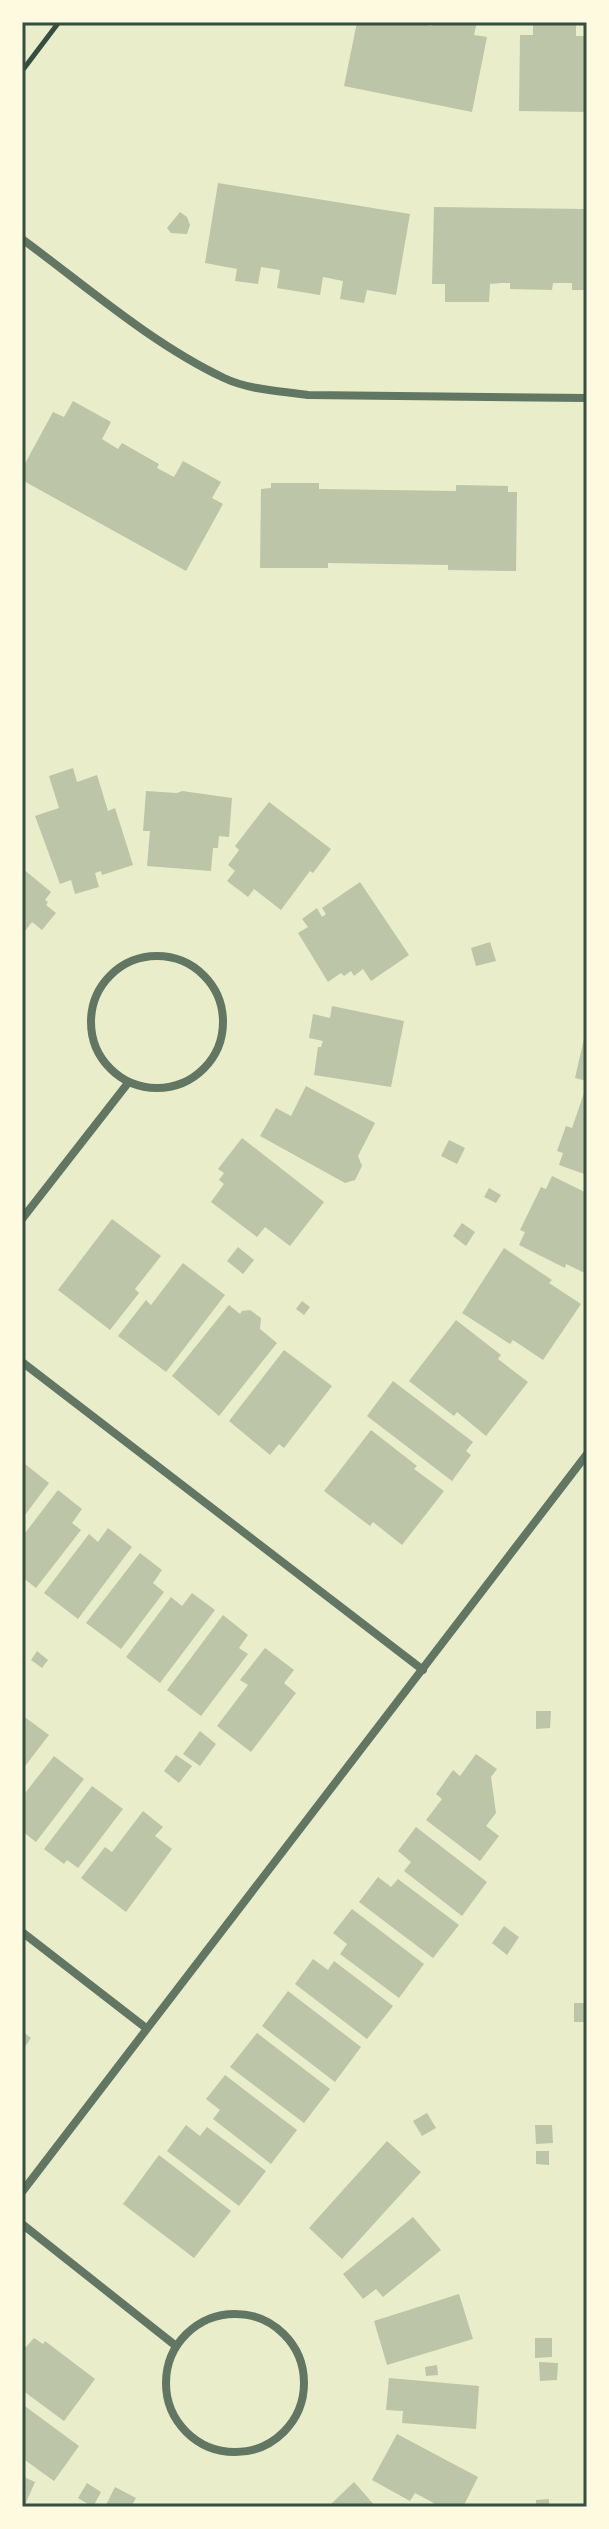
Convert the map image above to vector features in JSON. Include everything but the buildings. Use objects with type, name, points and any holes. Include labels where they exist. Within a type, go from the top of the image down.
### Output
[{"type":"street","points":[[22,239],[166,344],[226,379],[308,395],[587,398]]},
{"type":"street","points":[[159,955],[182,960],[196,968],[212,985],[219,999],[224,1022],[220,1044],[207,1067],[188,1081],[173,1087],[150,1089],[128,1083],[101,1059],[92,1037],[91,1014],[97,992],[114,971],[135,959],[159,955]]},
{"type":"street","points":[[22,1219],[128,1083]]},
{"type":"street","points":[[22,1362],[368,1631],[423,1670]]},
{"type":"street","points":[[22,2192],[587,1454]]},
{"type":"street","points":[[22,1932],[146,2028]]},
{"type":"street","points":[[22,2224],[176,2346]]},
{"type":"street","points":[[223,2314],[247,2314],[268,2322],[287,2336],[300,2358],[304,2382],[301,2404],[290,2426],[275,2440],[253,2451],[221,2451],[198,2443],[178,2423],[168,2402],[167,2369],[176,2346],[200,2323],[223,2314]]},
{"type":"path","points":[[22,71],[59,22]]}]
